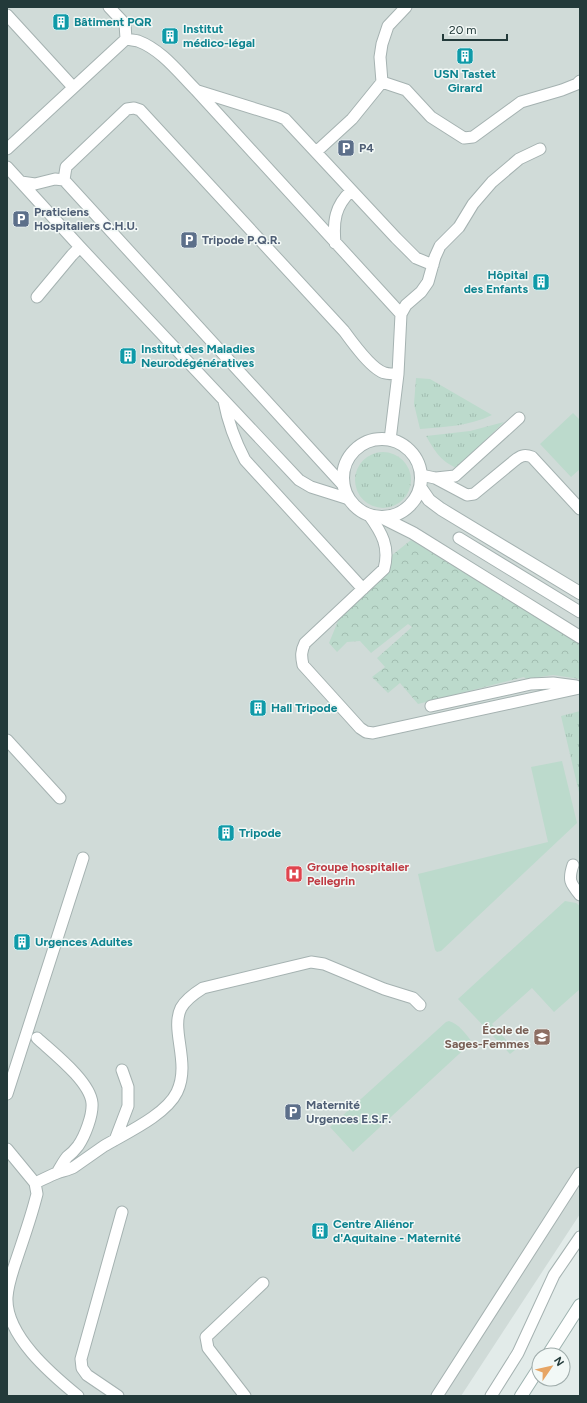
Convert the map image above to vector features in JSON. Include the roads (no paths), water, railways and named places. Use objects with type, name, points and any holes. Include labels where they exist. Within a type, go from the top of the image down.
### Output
[{"type":"street","points":[[378,439],[390,440],[402,445],[411,453],[418,463],[421,475],[420,487],[415,499],[407,509],[395,516],[383,518],[369,516],[357,509],[349,499],[344,486],[343,473],[347,461],[354,450],[365,443],[378,439]]},
{"type":"street","points":[[420,487],[429,500],[441,509],[580,593]]},
{"type":"street","points":[[383,518],[413,533],[580,637]]},
{"type":"street","points":[[553,1347],[580,1305]]},
{"type":"street","points":[[521,1396],[531,1380]]},
{"type":"lane","points":[[109,7],[125,24],[126,39]]},
{"type":"lane","points":[[316,152],[352,119],[382,82],[380,57],[382,44],[388,26],[406,7]]},
{"type":"lane","points":[[7,15],[73,87]]},
{"type":"lane","points":[[7,149],[126,39]]},
{"type":"lane","points":[[126,39],[138,41],[152,49],[166,60],[196,90],[401,314]]},
{"type":"lane","points":[[382,82],[406,90],[431,116],[464,138],[473,138],[521,102],[562,90],[577,84],[580,81]]},
{"type":"lane","points":[[196,90],[285,119],[385,228],[416,258],[433,265]]},
{"type":"lane","points":[[64,180],[66,167],[127,109],[134,108],[140,110],[344,331],[368,361],[379,371],[398,374]]},
{"type":"lane","points":[[390,440],[398,374],[401,314],[406,305],[421,292],[428,282],[434,257],[440,246],[459,227],[473,204],[492,182],[519,159],[540,149]]},
{"type":"lane","points":[[7,167],[299,480],[311,487],[349,499]]},
{"type":"lane","points":[[21,182],[35,184],[54,179],[64,180],[344,486]]},
{"type":"lane","points":[[335,243],[334,230],[337,212],[345,197],[352,191]]},
{"type":"lane","points":[[37,297],[80,247]]},
{"type":"lane","points":[[224,401],[237,446],[245,460],[363,589]]},
{"type":"lane","points":[[435,478],[455,476],[519,418]]},
{"type":"lane","points":[[421,475],[435,478],[467,495],[474,494],[514,461],[526,455],[532,457],[580,509]]},
{"type":"lane","points":[[369,516],[380,530],[386,546],[387,557],[384,569],[305,643],[301,650],[303,665],[360,728],[366,732],[373,733],[580,687]]},
{"type":"lane","points":[[459,538],[580,612]]},
{"type":"lane","points":[[431,706],[531,684],[553,683],[580,687]]},
{"type":"lane","points":[[7,740],[60,798]]},
{"type":"lane","points":[[7,1094],[83,858]]},
{"type":"lane","points":[[573,865],[570,876],[571,884],[580,895]]},
{"type":"lane","points":[[35,1183],[57,1173],[73,1168],[150,1119],[168,1105],[177,1093],[182,1080],[183,1062],[177,1021],[181,1008],[192,995],[203,988],[311,962],[324,964],[384,989],[413,998],[420,1005]]},
{"type":"lane","points":[[37,1038],[79,1078],[88,1091],[92,1102],[90,1120],[84,1135],[78,1146],[67,1158],[57,1173]]},
{"type":"lane","points":[[115,1140],[128,1106],[128,1087],[122,1070]]},
{"type":"lane","points":[[7,1149],[35,1183],[37,1194],[11,1278],[7,1296],[8,1312],[14,1328],[29,1348],[48,1370],[78,1396]]},
{"type":"lane","points":[[437,1396],[580,1173]]},
{"type":"lane","points":[[118,1396],[88,1375],[82,1368],[81,1359],[122,1212]]},
{"type":"lane","points":[[491,1396],[518,1354],[554,1275],[580,1237]]},
{"type":"lane","points":[[245,1396],[208,1348],[206,1337],[263,1283]]},
{"type":"place","name":"Bâtiment PQR","points":[[61,22]]},
{"type":"place","name":"Institut médico-légal","points":[[170,36]]},
{"type":"place","name":"USN Tastet Girard","points":[[465,56]]},
{"type":"place","name":"P4","points":[[346,148]]},
{"type":"place","name":"Praticiens Hospitaliers C.H.U.","points":[[21,219]]},
{"type":"place","name":"Tripode P.Q.R.","points":[[189,240]]},
{"type":"place","name":"Hôpital des Enfants","points":[[541,282]]},
{"type":"place","name":"Institut des Maladies Neurodégénératives","points":[[128,356]]},
{"type":"place","name":"Hall Tripode","points":[[258,708]]},
{"type":"place","name":"Tripode","points":[[226,833]]},
{"type":"place","name":"Groupe hospitalier Pellegrin","points":[[294,874]]},
{"type":"place","name":"Urgences Adultes","points":[[22,942]]},
{"type":"place","name":"École de Sages-Femmes","points":[[542,1037]]},
{"type":"place","name":"Maternité Urgences E.S.F.","points":[[293,1112]]},
{"type":"place","name":"Centre Aliénor d'Aquitaine - Maternité","points":[[320,1231]]}]
